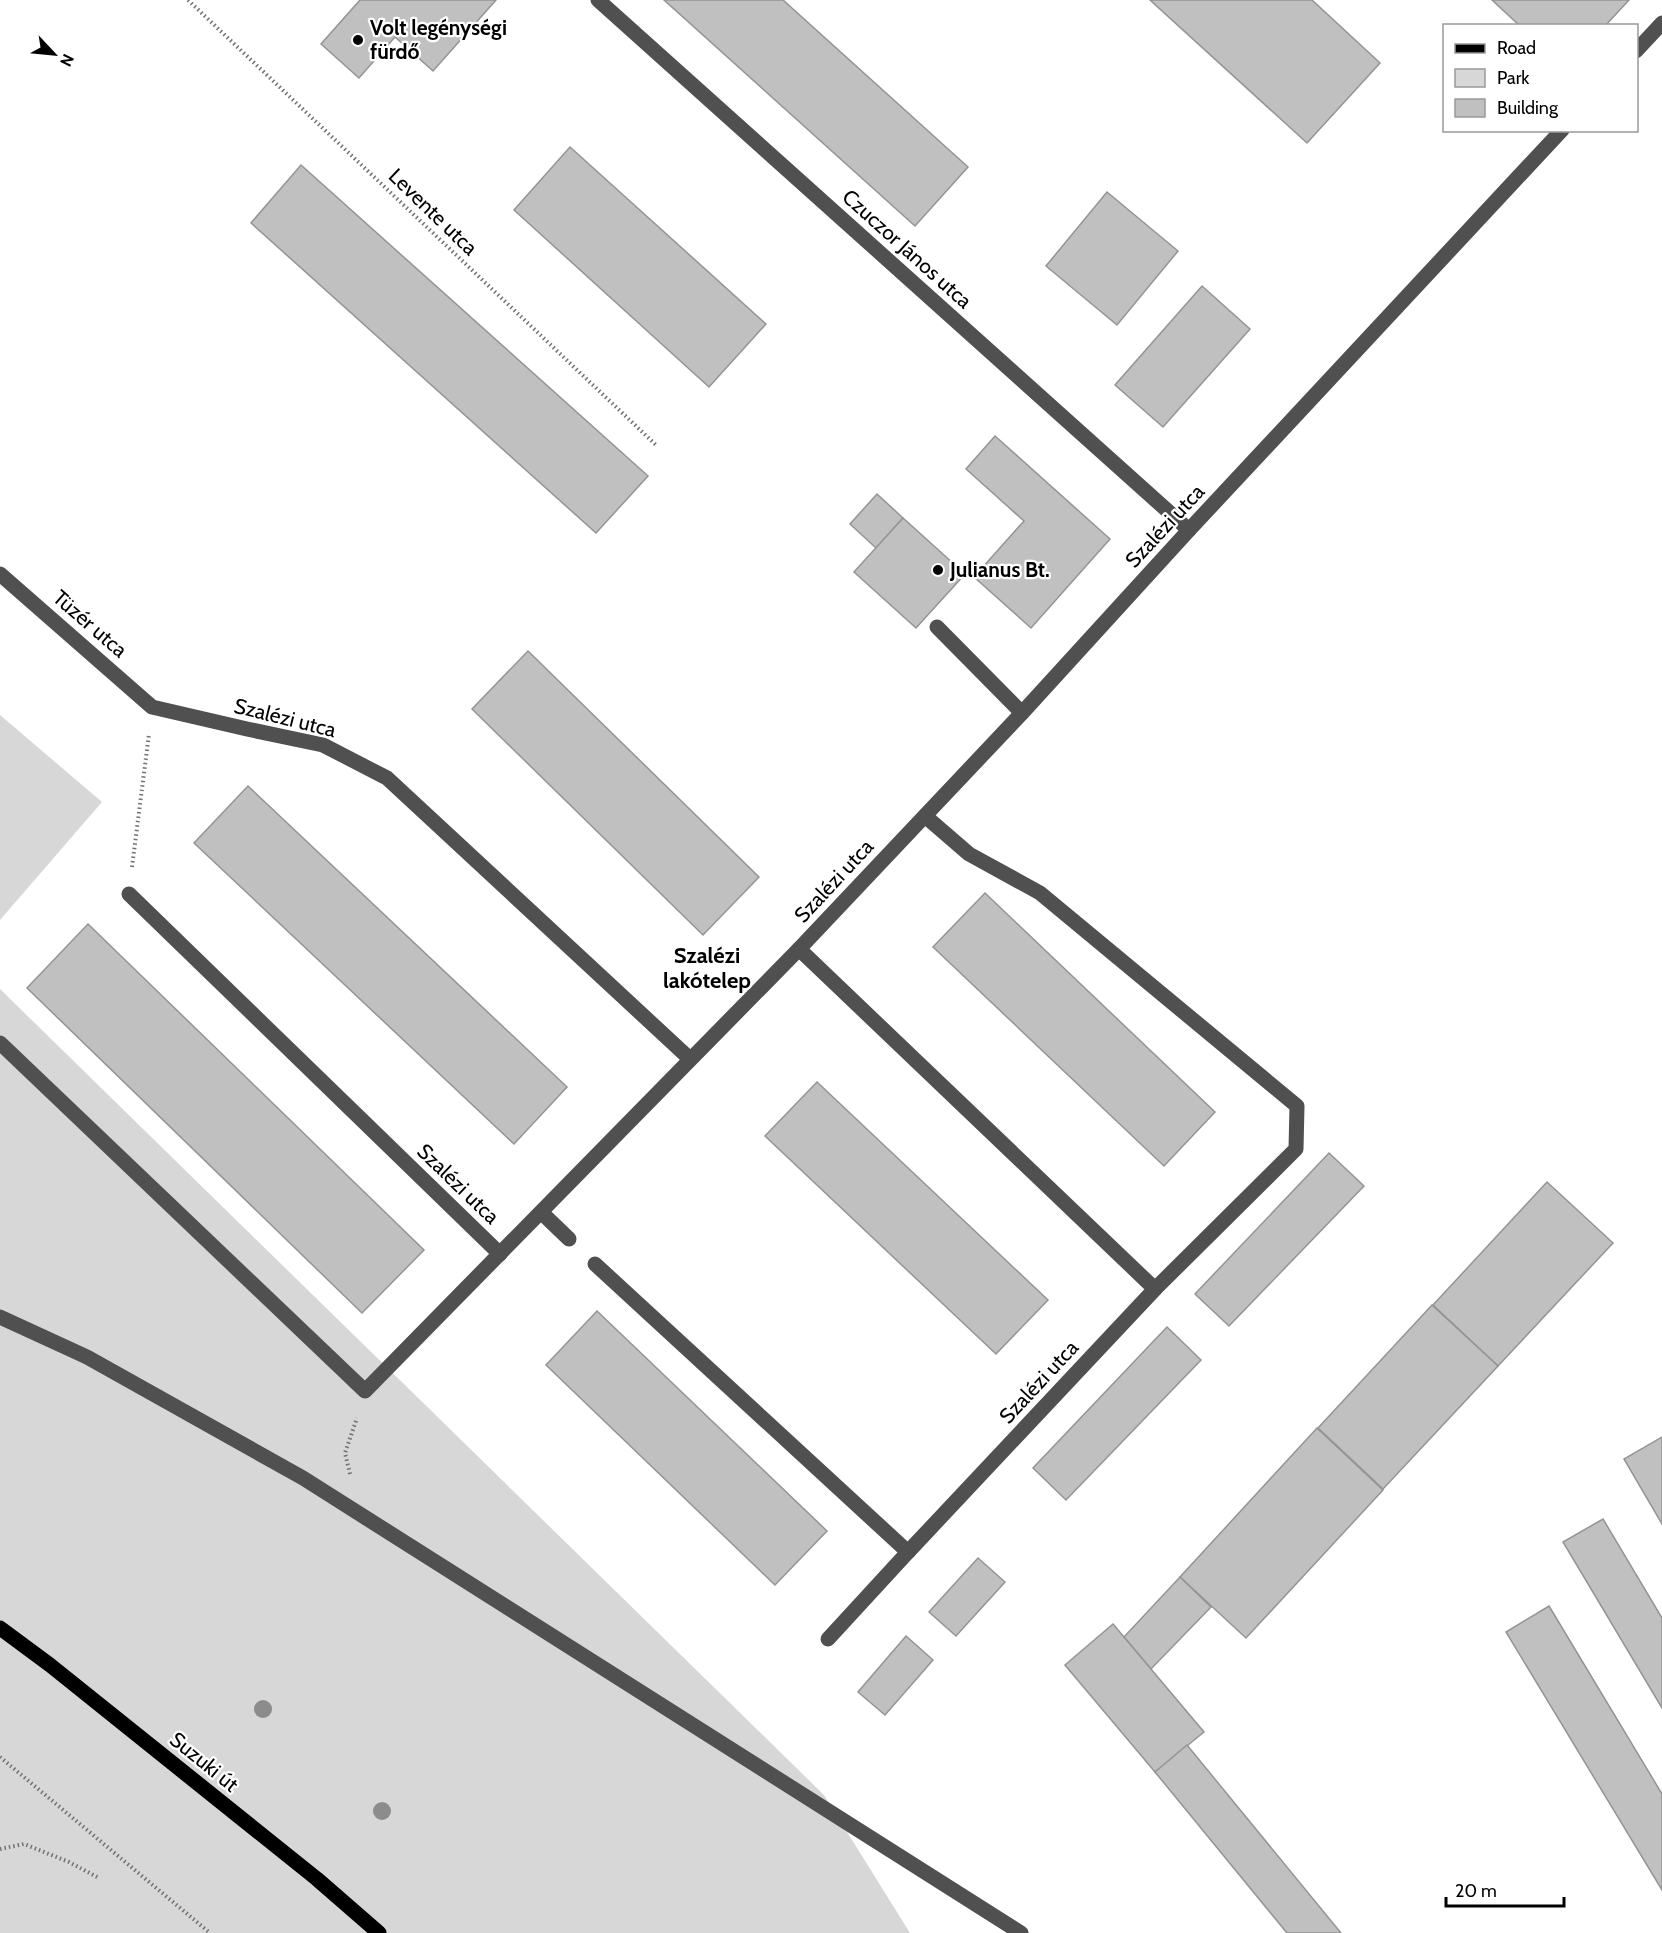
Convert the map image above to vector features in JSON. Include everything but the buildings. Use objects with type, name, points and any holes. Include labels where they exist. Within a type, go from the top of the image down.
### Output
[{"type":"main road","name":"Suzuki út","points":[[0,1628],[50,1665],[317,1879],[379,1933]]},
{"type":"street","name":"Czuczor János utca","points":[[598,0],[1189,530]]},
{"type":"street","points":[[1638,49],[1662,23]]},
{"type":"street","name":"Szalézi utca","points":[[365,1391],[799,949],[1022,713],[1189,530],[1560,132]]},
{"type":"street","name":"Tüzér utca","points":[[0,574],[152,707]]},
{"type":"street","points":[[938,627],[1022,713]]},
{"type":"street","name":"Szalézi utca","points":[[152,707],[323,745],[387,778],[690,1059]]},
{"type":"street","points":[[924,816],[969,854],[1040,893],[1297,1106],[1296,1149],[1155,1289]]},
{"type":"street","name":"Szalézi utca","points":[[129,894],[500,1254]]},
{"type":"street","name":"Szalézi utca","points":[[799,949],[1155,1289],[828,1639]]},
{"type":"street","points":[[0,1043],[365,1391]]},
{"type":"street","points":[[542,1213],[569,1239]]},
{"type":"street","points":[[595,1264],[908,1552]]},
{"type":"street","points":[[0,1317],[87,1357],[303,1478],[1021,1933]]},
{"type":"path","name":"Levente utca","points":[[188,0],[656,445]]},
{"type":"path","points":[[129,894],[152,707]]},
{"type":"path","points":[[358,1513],[345,1453],[365,1391]]},
{"type":"path","points":[[0,1757],[210,1933]]},
{"type":"path","points":[[0,1849],[24,1844],[69,1862],[99,1878]]},
{"type":"green space","points":[[0,715],[102,802],[0,920]]},
{"type":"green space","points":[[0,989],[824,1795],[910,1933],[0,1933]]},
{"type":"place","name":"Volt legénységi fürdő","points":[[358,40]]},
{"type":"place","name":"Julianus Bt.","points":[[938,570]]},
{"type":"district","name":"Szalézi lakótelep","points":[[707,968]]}]
